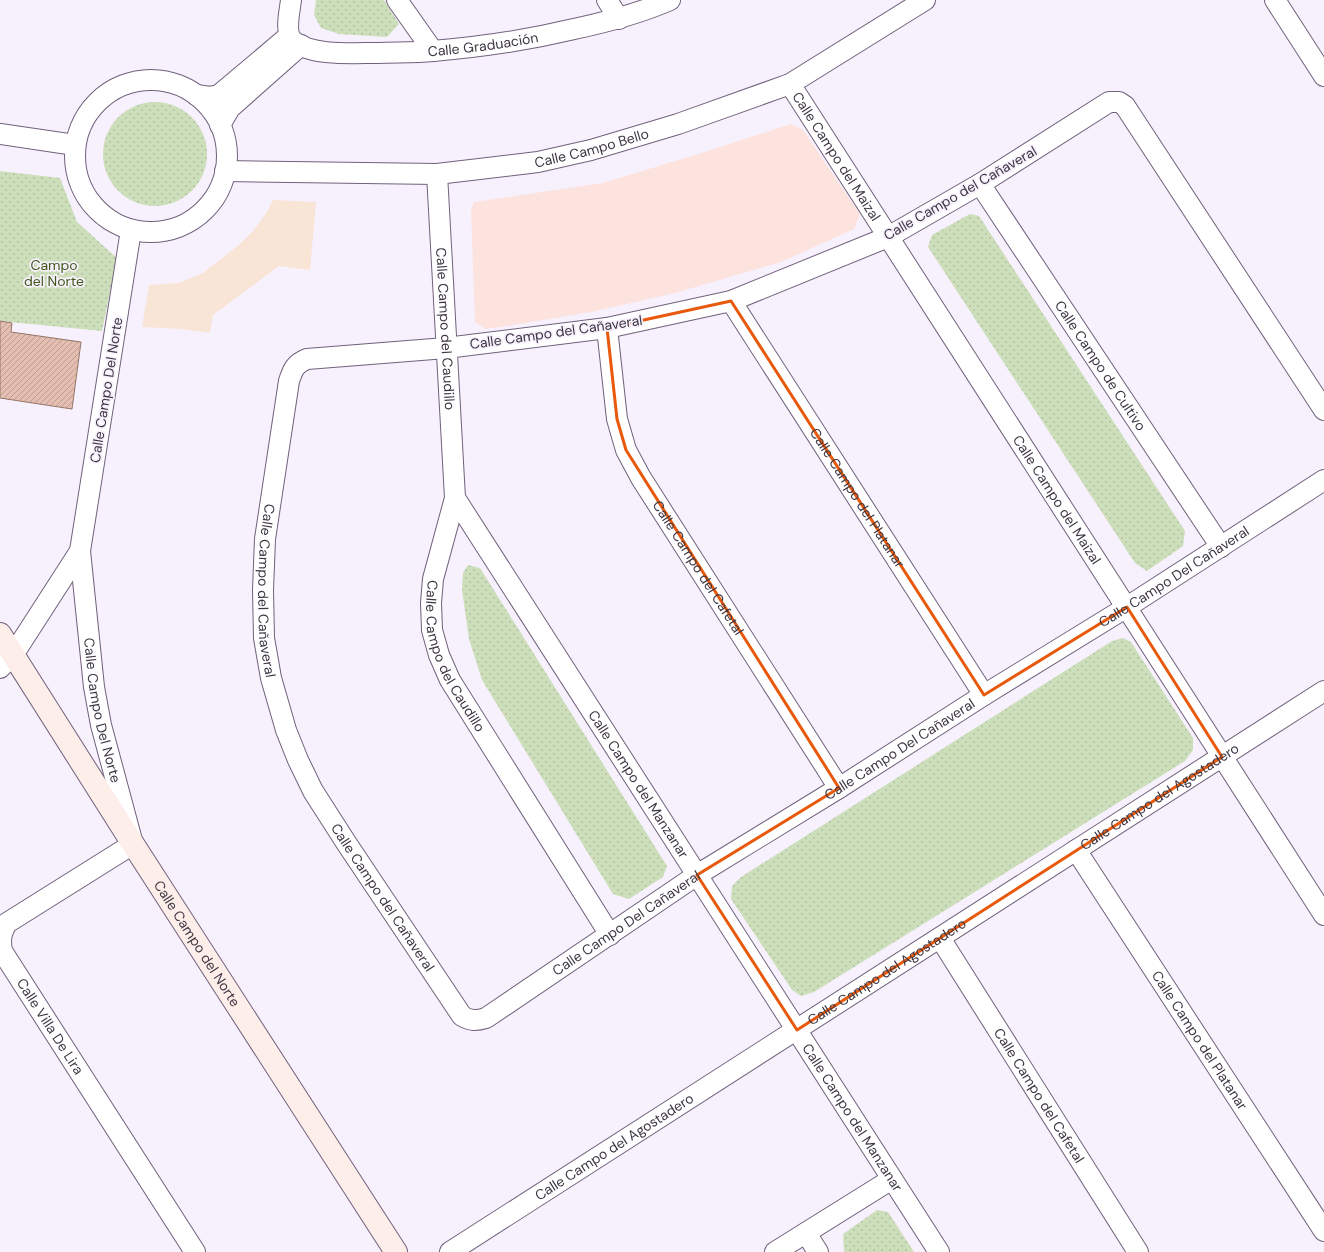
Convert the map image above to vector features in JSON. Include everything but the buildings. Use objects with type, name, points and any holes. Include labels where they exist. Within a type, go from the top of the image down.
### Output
[{"type":"street","points":[[291,0],[288,24],[294,41]]},
{"type":"street","points":[[397,0],[433,51]]},
{"type":"street","points":[[606,0],[619,19]]},
{"type":"street","name":"Calle Graduación","points":[[294,41],[306,48],[321,51],[351,53],[433,51],[488,45],[538,37],[619,19],[670,0]]},
{"type":"street","name":"Calle Campo Bello","points":[[225,170],[437,174],[538,162],[591,150],[678,124],[790,84],[925,0]]},
{"type":"street","points":[[1276,0],[1324,76]]},
{"type":"street","points":[[196,95],[210,97],[218,95],[294,41]]},
{"type":"street","points":[[220,125],[230,108],[294,41]]},
{"type":"street","points":[[150,80],[172,82],[196,95],[208,106],[220,125],[226,147],[225,170],[216,194],[201,213],[180,226],[156,232],[132,230],[111,221],[94,207],[82,188],[75,167],[75,145],[82,124],[93,106],[110,92],[129,83],[150,80]]},
{"type":"street","name":"Calle Campo del Maizal","points":[[790,84],[1222,757],[1322,905]]},
{"type":"street","name":"Calle Campo del Cañaveral","points":[[477,1021],[469,1020],[462,1016],[344,841],[313,791],[286,730],[271,678],[264,638],[263,590],[265,539],[289,381],[293,371],[299,363],[307,359],[446,348],[607,328],[731,301],[888,237],[980,184],[1108,102],[1119,102],[1125,106],[1324,410]]},
{"type":"street","points":[[0,134],[75,145]]},
{"type":"street","name":"Calle Campo del Caudillo","points":[[437,174],[455,498],[434,579],[431,603],[432,630],[439,655],[450,680],[610,935]]},
{"type":"street","name":"Calle Campo de Cultivo","points":[[980,184],[1221,547]]},
{"type":"street","name":"Calle Campo Del Norte","points":[[132,230],[80,551],[89,643],[100,718],[133,844]]},
{"type":"street","name":"Calle Campo del Platanar","points":[[731,301],[984,695]]},
{"type":"street","name":"Calle Campo del Cafetal","points":[[607,328],[617,419],[626,450],[641,478],[839,788]]},
{"type":"street","name":"Calle Campo Del Cañaveral","points":[[477,1021],[486,1018],[697,876],[839,788],[984,695],[1127,607],[1324,480]]},
{"type":"street","name":"Calle Campo del Manzanar","points":[[455,498],[939,1252]]},
{"type":"street","name":"Calle Campo Del Norte","points":[[6,661],[80,551]]},
{"type":"street","name":"Calle Campo del Norte","points":[[0,634],[6,661],[133,844],[396,1252]]},
{"type":"street","name":"Calle Campo del Agostadero","points":[[450,1252],[1324,691]]},
{"type":"street","name":"Calle Villa De Lira","points":[[133,844],[8,923],[2,932],[0,942],[2,951],[195,1252]]},
{"type":"street","name":"Calle Campo del Platanar","points":[[1076,850],[1324,1231]]},
{"type":"street","name":"Calle Campo del Cafetal","points":[[940,938],[1138,1252]]},
{"type":"street","points":[[775,1252],[892,1179]]},
{"type":"street","points":[[806,1233],[818,1252]]},
{"type":"highlighted area","points":[[731,301],[984,695],[1127,607],[1222,757],[797,1030],[697,875],[839,788],[626,450],[617,419],[607,328]]},
{"type":"shaded area","points":[[791,124],[803,130],[860,214],[854,229],[781,262],[675,293],[591,312],[513,325],[485,329],[475,322],[471,210],[474,202],[603,183]]},
{"type":"shaded area","points":[[273,200],[316,202],[310,270],[279,266],[213,315],[210,333],[182,329],[142,327],[149,285],[179,283],[203,273],[240,244],[254,230],[267,212]]},
{"type":"green space","points":[[316,0],[384,0],[399,24],[387,37],[339,34],[321,28],[314,15]]},
{"type":"green space","points":[[155,102],[175,106],[192,117],[203,134],[207,154],[203,174],[192,191],[175,202],[155,206],[135,202],[118,191],[107,174],[103,154],[107,134],[118,117],[135,106]]},
{"type":"green space","name":"Campo del Norte","points":[[0,171],[60,178],[77,222],[117,258],[102,331],[0,321]]},
{"type":"green space","points":[[970,214],[979,216],[1185,531],[1183,546],[1147,571],[1135,563],[928,247],[932,235]]},
{"type":"green space","points":[[468,565],[480,568],[667,866],[663,877],[629,899],[613,894],[482,680],[469,639],[462,590],[463,573]]},
{"type":"green space","points":[[1123,638],[1131,642],[1193,738],[1193,750],[1185,761],[814,992],[801,996],[792,990],[731,899],[732,886],[741,877],[1112,641]]},
{"type":"green space","points":[[877,1210],[888,1212],[914,1252],[844,1252],[843,1234]]}]
